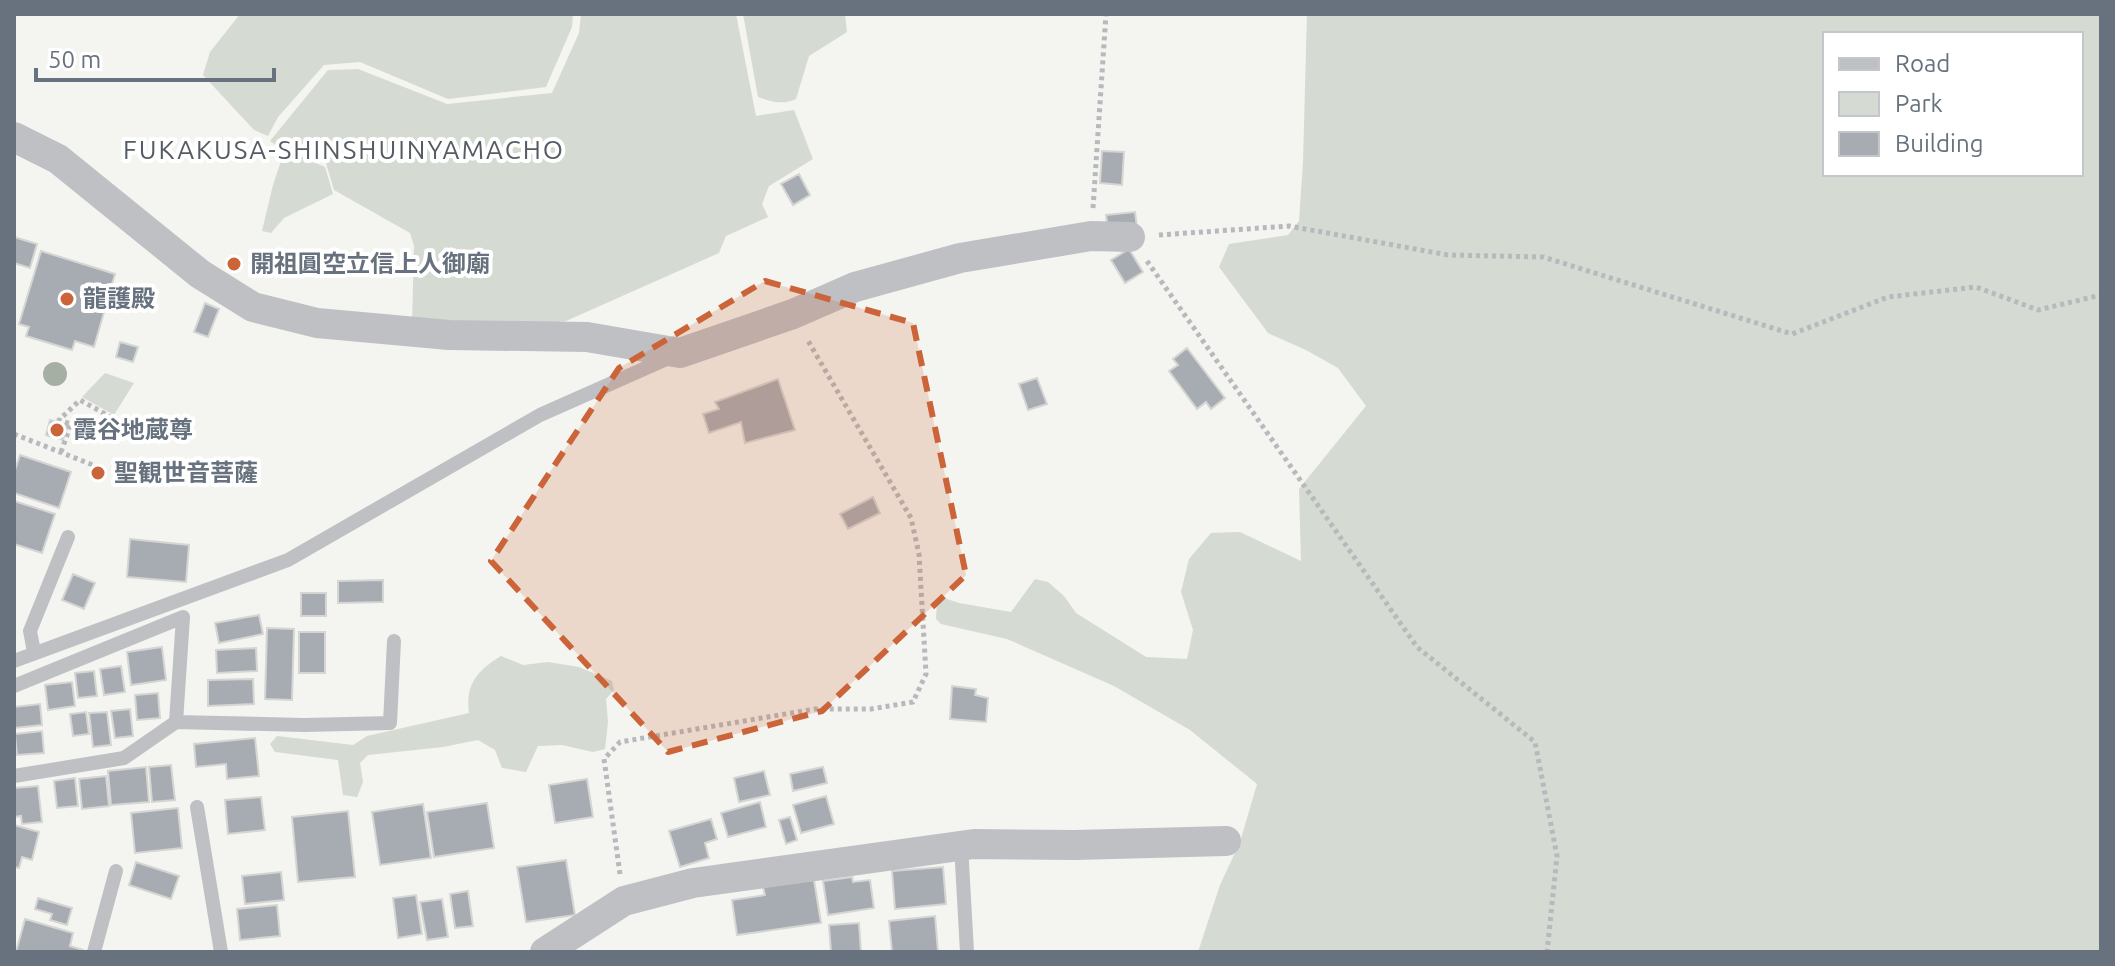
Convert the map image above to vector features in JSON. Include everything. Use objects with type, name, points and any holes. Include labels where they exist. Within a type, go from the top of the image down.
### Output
[{"type":"street","points":[[14,137],[58,159],[200,274],[253,307],[317,323],[449,335],[587,337],[680,353],[793,314],[855,287],[960,258],[1091,236],[1130,237]]},
{"type":"street","points":[[545,952],[624,901],[693,883],[961,845],[1226,841]]},
{"type":"lane","points":[[14,661],[288,560],[540,415],[680,353]]},
{"type":"lane","points":[[34,652],[30,631],[68,537]]},
{"type":"lane","points":[[14,686],[183,617],[176,722]]},
{"type":"lane","points":[[14,776],[124,758],[176,722],[304,725],[390,723],[394,641]]},
{"type":"lane","points":[[197,807],[221,952]]},
{"type":"lane","points":[[961,845],[967,952]]},
{"type":"lane","points":[[94,952],[116,871]]},
{"type":"path","points":[[1091,236],[1106,14]]},
{"type":"path","points":[[1130,237],[1289,226],[1448,255],[1543,257],[1792,334],[1888,297],[1976,287],[2038,310],[2101,295]]},
{"type":"path","points":[[1130,237],[1417,647],[1535,742],[1557,856],[1547,952]]},
{"type":"path","points":[[624,901],[604,759],[620,742],[815,709],[871,709],[913,702],[926,674],[919,554],[911,518],[793,314]]},
{"type":"path","points":[[61,452],[71,424],[59,420],[80,400],[118,421]]},
{"type":"path","points":[[14,434],[98,467]]},
{"type":"highlighted area","points":[[765,281],[913,323],[966,575],[822,711],[668,752],[491,561],[619,368]]},
{"type":"green space","points":[[240,14],[573,14],[572,27],[546,87],[448,99],[360,62],[324,65],[278,117],[268,136],[254,130],[203,75],[210,52]]},
{"type":"green space","points":[[581,14],[736,14],[756,116],[794,110],[813,159],[769,186],[762,204],[768,217],[726,236],[719,253],[566,321],[509,329],[412,326],[414,246],[410,233],[334,190],[326,163],[301,152],[290,155],[270,141],[328,70],[358,69],[447,104],[552,93],[579,33]]},
{"type":"green space","points":[[743,14],[845,14],[847,32],[809,56],[796,99],[773,101],[758,97]]},
{"type":"green space","points":[[1307,14],[2101,14],[2101,952],[1198,952],[1220,885],[1240,842],[1257,784],[1190,730],[1114,686],[1007,639],[941,624],[936,619],[937,601],[944,598],[1011,612],[1035,579],[1048,582],[1064,596],[1076,613],[1146,657],[1187,659],[1193,630],[1181,592],[1189,559],[1211,533],[1240,532],[1301,561],[1299,489],[1366,406],[1338,368],[1268,333],[1219,267],[1229,244],[1288,235],[1299,221]]},
{"type":"green space","points":[[300,156],[325,167],[333,194],[284,218],[271,233],[262,231],[281,161]]},
{"type":"green space","points":[[105,373],[134,383],[114,415],[82,397]]},
{"type":"green space","points":[[501,656],[523,665],[548,662],[579,667],[612,681],[614,690],[606,699],[608,722],[605,749],[593,752],[562,745],[538,746],[526,772],[502,768],[495,750],[478,740],[368,755],[360,763],[363,782],[357,797],[343,795],[338,760],[275,752],[270,744],[277,736],[353,745],[367,736],[469,713],[471,686],[486,667]]},
{"type":"building","points":[[1102,151],[1124,152],[1122,185],[1100,183]]},
{"type":"building","points":[[799,174],[810,195],[793,205],[781,184]]},
{"type":"building","points":[[1135,212],[1137,228],[1108,231],[1106,215]]},
{"type":"building","points":[[14,237],[37,244],[30,268],[14,263]]},
{"type":"building","points":[[1129,249],[1143,272],[1125,283],[1111,260]]},
{"type":"building","name":"龍護殿","points":[[41,251],[115,274],[94,347],[75,341],[72,350],[26,336],[29,327],[19,324]]},
{"type":"building","points":[[205,303],[219,309],[208,337],[194,332]]},
{"type":"building","points":[[120,342],[138,347],[133,362],[116,357]]},
{"type":"building","points":[[1187,348],[1225,398],[1211,409],[1206,402],[1197,409],[1169,371],[1178,365],[1173,359]]},
{"type":"building","points":[[1037,378],[1047,404],[1028,410],[1019,384]]},
{"type":"building","points":[[778,379],[795,430],[745,443],[741,422],[709,433],[703,414],[719,409],[715,402]]},
{"type":"building","name":"霞谷地蔵尊","points":[[50,420],[68,425],[63,440],[46,435]]},
{"type":"building","points":[[20,455],[71,472],[59,508],[14,493],[14,473]]},
{"type":"building","points":[[873,497],[880,513],[848,529],[840,514]]},
{"type":"building","points":[[14,501],[55,514],[42,553],[14,544]]},
{"type":"building","points":[[130,539],[189,545],[186,582],[127,577]]},
{"type":"building","points":[[73,574],[95,583],[84,609],[62,600]]},
{"type":"building","points":[[383,580],[383,602],[338,603],[338,581]]},
{"type":"building","points":[[301,593],[326,593],[326,616],[301,616]]},
{"type":"building","points":[[259,615],[263,634],[219,643],[215,623]]},
{"type":"building","points":[[267,628],[294,629],[292,700],[265,699]]},
{"type":"building","points":[[299,632],[325,632],[325,673],[299,673]]},
{"type":"building","points":[[162,647],[166,680],[131,685],[127,652]]},
{"type":"building","points":[[256,648],[257,671],[217,673],[216,650]]},
{"type":"building","points":[[121,666],[125,692],[104,695],[100,669]]},
{"type":"building","points":[[94,671],[97,696],[78,698],[75,673]]},
{"type":"building","points":[[253,679],[254,704],[208,706],[208,680]]},
{"type":"building","points":[[72,682],[75,706],[48,710],[45,685]]},
{"type":"building","points":[[952,686],[976,689],[975,695],[988,698],[986,722],[950,719]]},
{"type":"building","points":[[158,693],[160,718],[137,720],[135,695]]},
{"type":"building","points":[[40,704],[42,725],[14,728],[14,707]]},
{"type":"building","points":[[130,709],[133,736],[115,738],[111,711]]},
{"type":"building","points":[[86,712],[89,734],[73,736],[70,714]]},
{"type":"building","points":[[107,712],[111,745],[93,747],[89,713]]},
{"type":"building","points":[[42,731],[44,753],[17,755],[15,734]]},
{"type":"building","points":[[255,738],[259,776],[227,779],[226,764],[196,767],[194,744]]},
{"type":"building","points":[[171,765],[175,800],[152,802],[149,767]]},
{"type":"building","points":[[146,767],[149,802],[111,805],[108,771]]},
{"type":"building","points":[[823,767],[827,783],[793,791],[790,774]]},
{"type":"building","points":[[764,771],[770,795],[739,802],[734,778]]},
{"type":"building","points":[[106,776],[109,806],[82,809],[79,779]]},
{"type":"building","points":[[75,778],[78,806],[57,808],[54,781]]},
{"type":"building","points":[[587,779],[593,817],[555,823],[549,785]]},
{"type":"building","points":[[38,786],[42,822],[22,824],[21,816],[14,817],[14,788]]},
{"type":"building","points":[[826,796],[834,824],[801,833],[793,805]]},
{"type":"building","points":[[261,797],[265,830],[228,834],[225,800]]},
{"type":"building","points":[[760,802],[766,827],[728,837],[721,813]]},
{"type":"building","points":[[487,803],[494,848],[434,857],[427,812]]},
{"type":"building","points":[[423,804],[431,858],[380,865],[372,812]]},
{"type":"building","points":[[178,808],[182,848],[135,853],[131,813]]},
{"type":"building","points":[[348,811],[355,877],[298,882],[292,817]]},
{"type":"building","points":[[790,817],[797,840],[786,844],[779,820]]},
{"type":"building","points":[[711,819],[717,839],[705,843],[709,858],[680,867],[669,831]]},
{"type":"building","points":[[14,825],[39,832],[32,860],[22,857],[19,868],[14,867]]},
{"type":"building","points":[[566,860],[575,915],[526,922],[517,867]]},
{"type":"building","points":[[136,862],[179,876],[171,899],[129,885]]},
{"type":"building","points":[[943,867],[946,904],[895,909],[892,871]]},
{"type":"building","points":[[281,872],[284,900],[245,904],[242,876]]},
{"type":"building","points":[[852,877],[853,882],[870,880],[874,908],[828,915],[823,881]]},
{"type":"building","points":[[814,880],[821,923],[737,935],[732,900],[765,895],[763,887]]},
{"type":"building","points":[[468,891],[473,926],[455,928],[450,894]]},
{"type":"building","points":[[416,895],[422,934],[398,938],[393,898]]},
{"type":"building","points":[[38,898],[72,908],[67,925],[50,920],[52,914],[35,909]]},
{"type":"building","points":[[442,899],[448,937],[427,940],[420,902]]},
{"type":"building","points":[[277,905],[280,936],[240,940],[237,909]]},
{"type":"building","points":[[935,916],[938,951],[892,952],[889,921]]},
{"type":"building","points":[[25,919],[73,933],[70,946],[83,952],[16,952]]},
{"type":"building","points":[[859,923],[861,952],[831,952],[829,925]]},
{"type":"place","name":"開祖圓空立信上人御廟","points":[[234,264]]},
{"type":"place","name":"龍護殿","points":[[67,299]]},
{"type":"place","name":"霞谷地蔵尊","points":[[57,430]]},
{"type":"place","name":"聖観世音菩薩","points":[[98,473]]},
{"type":"district","name":"FUKAKUSA-SHINSHUINYAMACHO","points":[[344,150]]}]
